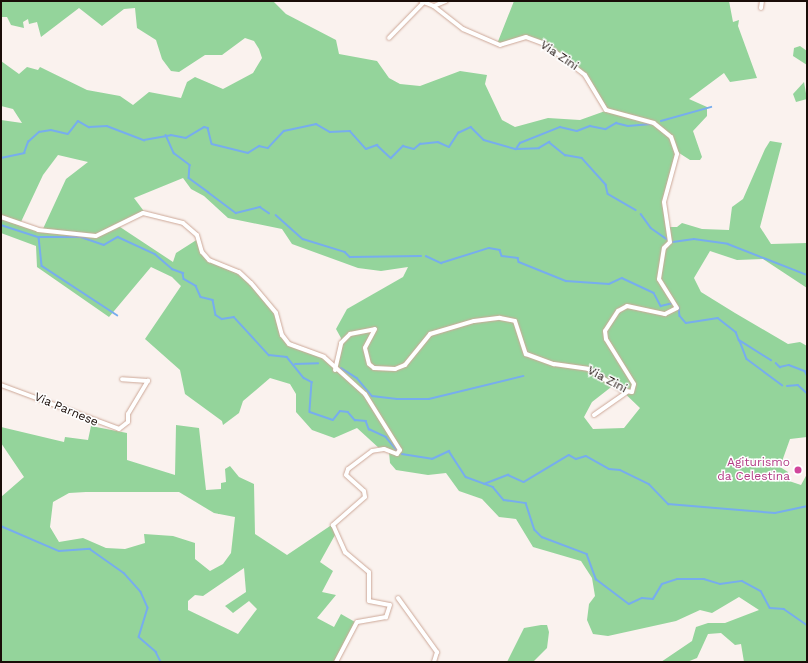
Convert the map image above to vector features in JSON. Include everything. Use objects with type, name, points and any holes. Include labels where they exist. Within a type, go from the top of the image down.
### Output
[{"type":"street","points":[[389,38],[422,2],[434,6],[446,1]]},
{"type":"street","points":[[762,1],[762,8]]},
{"type":"street","name":"Via Zini","points":[[335,370],[342,339],[350,334],[375,329],[365,348],[366,359],[374,368],[395,369],[405,366],[430,334],[474,321],[500,318],[515,321],[526,354],[554,364],[588,369],[627,392],[635,389],[634,384],[606,339],[605,331],[618,311],[627,306],[664,314],[677,308],[660,279],[664,248],[670,242],[664,202],[678,154],[671,137],[654,123],[606,110],[584,75],[545,44],[526,37],[500,45],[463,28],[434,6]]},
{"type":"street","points":[[1,217],[38,230],[96,236],[143,213],[183,223],[197,235],[202,252],[209,260],[239,272],[251,283],[276,313],[282,335],[289,344],[319,354],[369,402],[400,450],[397,454],[384,449],[372,451],[348,469],[346,475],[364,490],[365,497],[333,525],[345,552],[369,572],[369,601],[390,605],[386,617],[357,622],[336,662]]},
{"type":"street","name":"Via Parnese","points":[[1,385],[119,429],[128,422],[128,414],[148,381],[122,379]]},
{"type":"street","points":[[594,415],[627,392]]},
{"type":"street","points":[[398,598],[434,646],[437,652],[434,662]]},
{"type":"green space","points":[[1,1],[273,1],[286,14],[336,40],[339,54],[377,61],[389,78],[400,84],[420,86],[460,71],[487,75],[485,84],[502,120],[515,127],[548,118],[580,120],[608,110],[584,76],[554,51],[530,38],[497,44],[514,1],[729,1],[733,22],[739,20],[738,26],[757,78],[730,82],[724,73],[689,99],[707,107],[707,116],[693,131],[702,157],[700,160],[690,160],[676,151],[662,204],[668,227],[677,227],[682,223],[702,229],[729,230],[732,207],[743,199],[765,149],[770,141],[782,143],[760,227],[771,244],[807,243],[807,288],[763,259],[737,260],[710,251],[694,278],[701,292],[735,313],[788,344],[800,342],[807,346],[807,437],[790,439],[780,467],[788,472],[786,480],[801,485],[807,474],[807,662],[744,662],[741,644],[735,645],[721,633],[708,634],[697,658],[687,662],[661,662],[692,641],[696,627],[708,623],[725,623],[759,610],[739,597],[712,613],[700,610],[676,621],[608,636],[593,634],[587,620],[589,604],[595,596],[592,578],[581,561],[533,547],[516,519],[499,517],[482,499],[459,491],[446,473],[428,475],[396,470],[390,463],[389,452],[380,449],[357,428],[334,438],[312,430],[296,412],[296,394],[290,384],[270,378],[243,401],[239,413],[223,425],[222,421],[185,394],[180,370],[145,339],[181,286],[172,277],[151,267],[109,317],[37,267],[36,246],[1,233],[1,120],[22,123],[13,109],[1,106],[1,61],[19,74],[27,67],[38,70],[40,67],[87,90],[120,96],[133,105],[149,92],[181,98],[187,82],[195,77],[223,89],[253,73],[262,58],[259,49],[254,41],[245,38],[222,55],[205,55],[179,72],[171,71],[162,59],[156,40],[137,28],[135,8],[124,9],[102,26],[79,8],[41,37],[37,22],[29,24],[28,19],[23,22],[24,28],[11,25],[7,17],[1,17]],"holes":[[[58,155],[88,162],[66,179],[42,231],[20,224],[43,175]],[[183,178],[191,189],[204,196],[228,218],[282,229],[292,244],[358,268],[381,271],[408,267],[403,277],[347,309],[336,329],[341,338],[336,369],[320,354],[285,340],[275,312],[240,274],[206,258],[198,239],[176,253],[173,262],[117,225],[146,214],[134,198]],[[615,384],[640,408],[624,428],[593,429],[584,417],[592,402]]]},
{"type":"green space","points":[[800,46],[807,51],[807,65],[793,56],[794,48]]},
{"type":"green space","points":[[804,82],[807,99],[796,102],[793,94]]},
{"type":"green space","points":[[176,425],[199,428],[206,490],[221,489],[221,483],[226,482],[225,469],[230,466],[239,477],[254,484],[255,534],[287,555],[333,524],[335,535],[320,562],[333,571],[322,592],[336,595],[317,618],[334,627],[341,614],[355,622],[334,662],[1,662],[1,497],[24,477],[1,443],[1,427],[64,442],[65,437],[88,440],[91,426],[127,433],[127,460],[175,475]],"holes":[[[179,492],[214,513],[235,517],[231,553],[223,564],[210,571],[195,559],[195,543],[173,536],[144,534],[145,543],[125,549],[106,548],[83,538],[59,542],[50,527],[53,502],[69,493]],[[244,568],[246,592],[225,606],[233,613],[249,601],[257,609],[238,634],[188,610],[188,601],[195,595],[203,596]]]},
{"type":"green space","points":[[547,625],[549,632],[547,648],[533,662],[507,662],[524,628]]},
{"type":"waterway","points":[[661,121],[711,107]]},
{"type":"waterway","points":[[1,158],[24,153],[28,142],[39,132],[51,130],[68,134],[78,121],[89,127],[107,126],[144,140],[171,135],[186,138],[204,127],[208,128],[212,144],[248,153],[259,146],[268,148],[284,131],[316,124],[330,132],[350,131],[366,149],[377,145],[391,158],[403,146],[414,149],[420,144],[438,142],[449,147],[458,133],[471,127],[484,140],[516,149],[520,143],[560,127],[577,131],[590,126],[606,129],[616,123],[628,126],[651,124]]},
{"type":"waterway","points":[[166,135],[174,153],[190,165],[189,178],[236,213],[260,207],[269,213]]},
{"type":"waterway","points":[[516,149],[539,148],[549,142],[565,155],[582,158],[606,185],[608,194],[636,210]]},
{"type":"waterway","points":[[641,214],[651,228],[667,239]]},
{"type":"waterway","points":[[276,215],[303,239],[345,252],[350,257],[421,256]]},
{"type":"waterway","points":[[1,225],[39,237],[81,237],[104,245],[118,237],[155,254],[172,269],[183,273],[184,279],[196,286],[201,297],[213,300],[216,315],[222,319],[234,317],[269,355],[287,357],[304,378],[312,382],[310,412],[333,420],[340,411],[348,412],[355,420],[366,421],[369,429],[386,437],[397,450]]},
{"type":"waterway","points":[[39,237],[42,266],[117,315]]},
{"type":"waterway","points":[[673,242],[694,239],[728,244],[807,275]]},
{"type":"waterway","points":[[426,256],[441,263],[489,248],[500,250],[502,256],[518,258],[519,262],[566,281],[609,284],[622,278],[654,293],[661,306],[673,303]]},
{"type":"waterway","points":[[679,307],[680,316],[686,323],[718,318],[736,332],[739,340],[771,360]]},
{"type":"waterway","points":[[740,341],[747,359],[782,385]]},
{"type":"waterway","points":[[295,364],[318,363]]},
{"type":"waterway","points":[[776,363],[780,367],[789,365],[805,371],[807,375]]},
{"type":"waterway","points":[[341,368],[357,378],[372,396],[397,399],[429,399],[523,376]]},
{"type":"waterway","points":[[787,386],[798,385],[807,393]]},
{"type":"waterway","points":[[402,454],[432,459],[449,451],[466,477],[493,487],[504,500],[526,503],[535,530],[542,537],[587,554],[596,579],[629,604],[642,598],[653,599],[662,584],[677,579],[704,579],[720,584],[742,581],[761,591],[770,608],[784,609],[807,625]]},
{"type":"waterway","points":[[484,484],[508,475],[524,482],[569,455],[576,459],[586,456],[609,469],[620,470],[649,484],[668,504],[775,513],[807,506]]},
{"type":"waterway","points":[[1,526],[59,551],[90,549],[124,573],[141,592],[148,608],[139,637],[156,652],[161,662]]},
{"type":"place","name":"Agiturismo da Celestina","points":[[798,470]]}]
